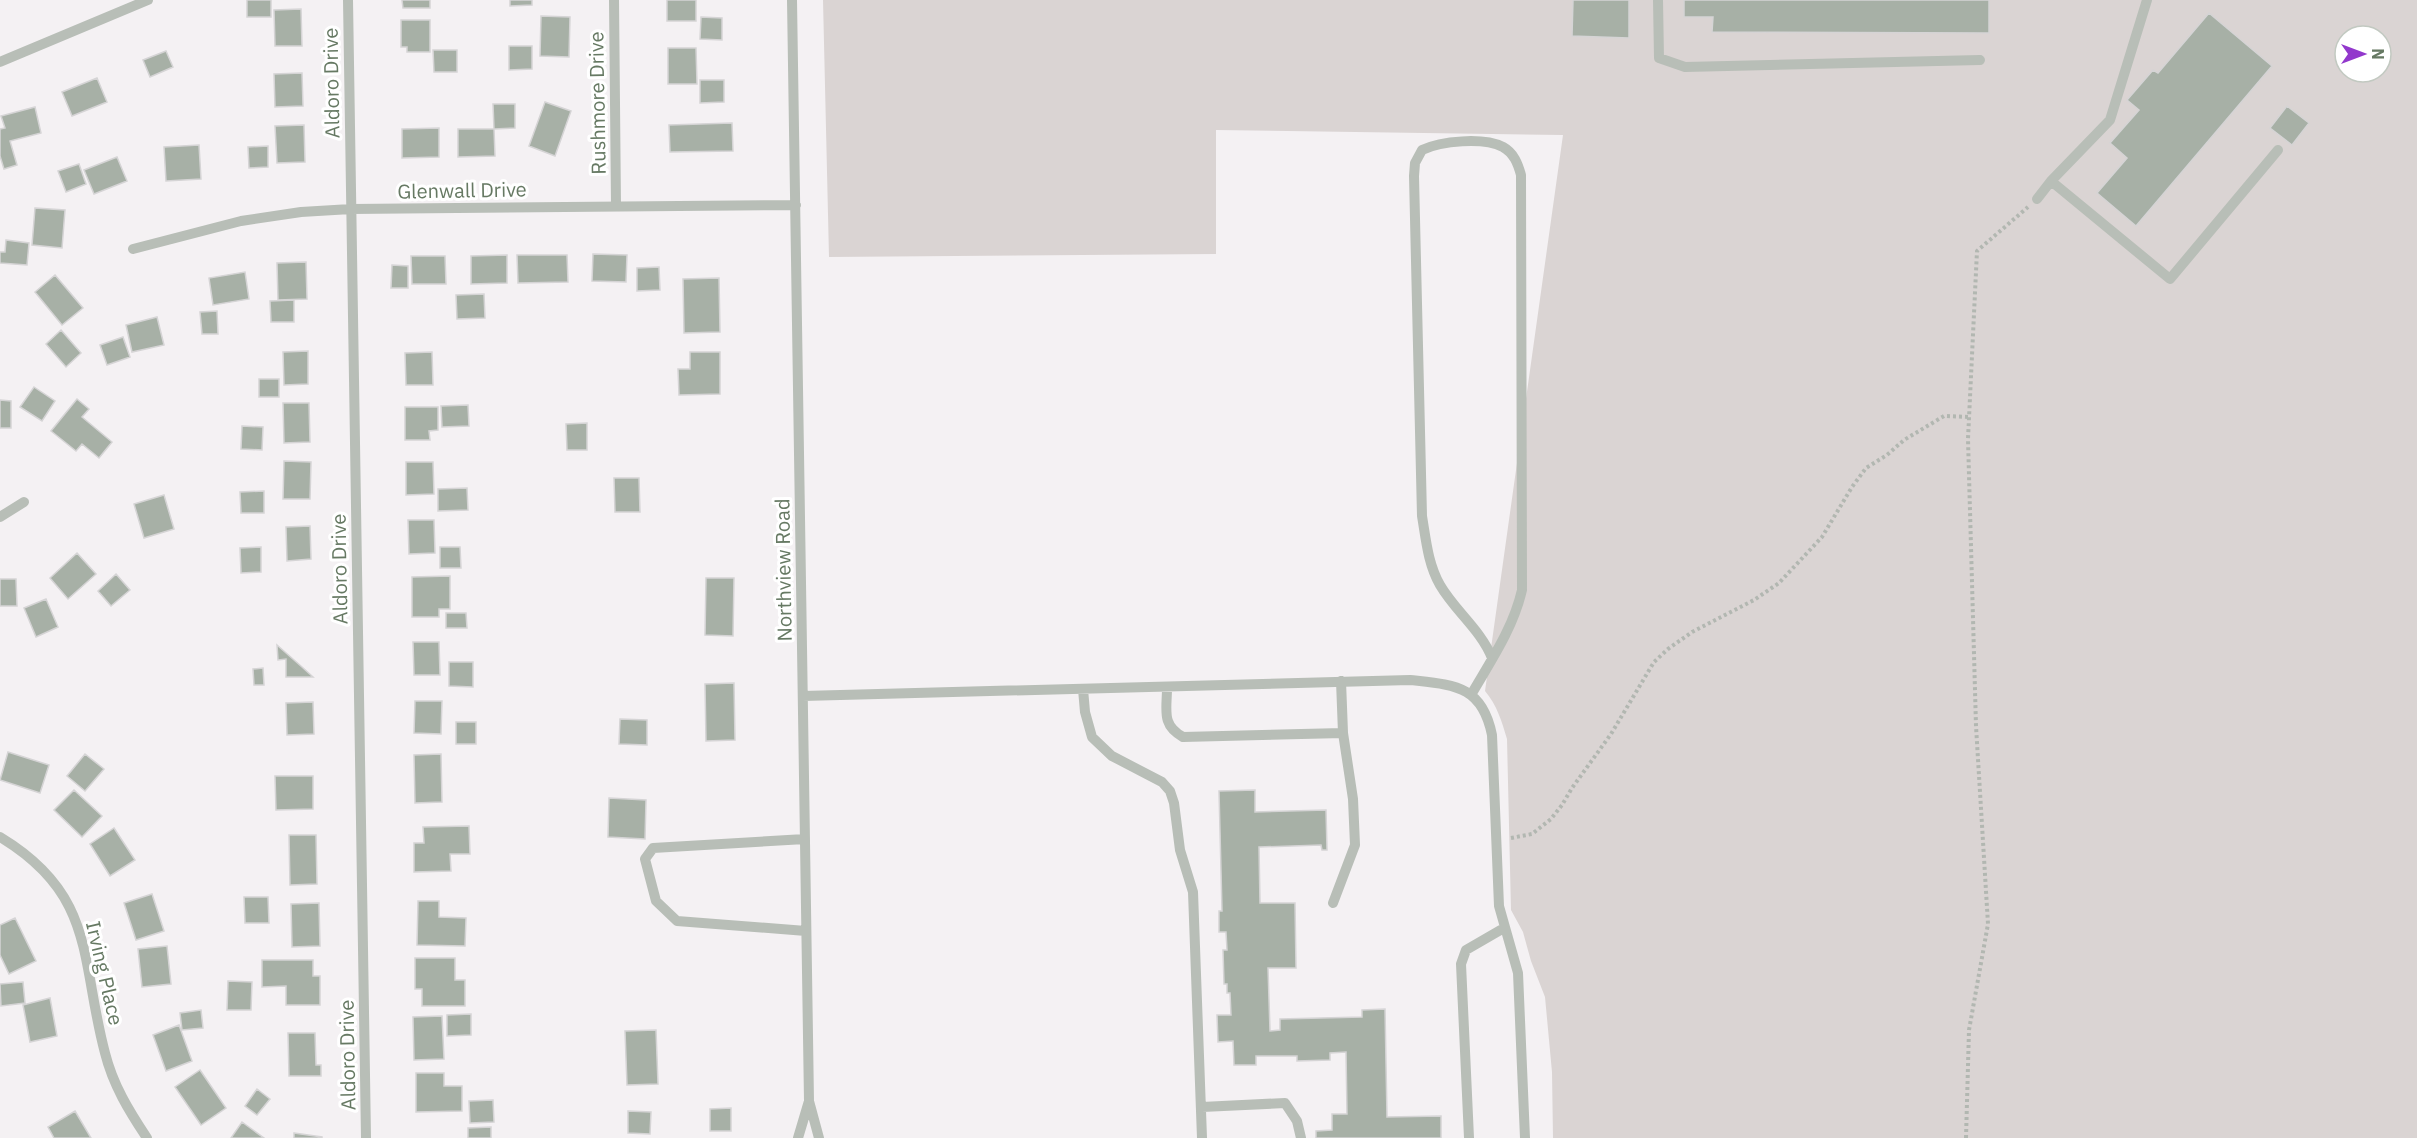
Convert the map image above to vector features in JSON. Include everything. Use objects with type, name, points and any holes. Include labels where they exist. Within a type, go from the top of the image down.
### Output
[{"type":"street","points":[[0,62],[148,0]]},
{"type":"street","name":"Aldoro Drive","points":[[348,0],[366,1138]]},
{"type":"street","name":"Rushmore Drive","points":[[614,0],[616,206]]},
{"type":"street","name":"Northview Road","points":[[792,0],[809,1101],[798,1138]]},
{"type":"street","points":[[1658,0],[1659,58],[1685,67],[1980,60]]},
{"type":"street","points":[[2037,199],[2051,181],[2110,120],[2147,0]]},
{"type":"street","points":[[1471,695],[1492,658],[1514,616],[1522,590],[1521,175],[1512,155],[1504,148],[1477,142],[1444,143],[1422,150],[1415,163],[1414,176],[1422,516],[1428,554],[1440,584],[1464,618],[1486,643],[1492,658]]},
{"type":"street","points":[[2051,181],[2170,279],[2278,150]]},
{"type":"street","name":"Glenwall Drive","points":[[133,249],[241,221],[301,212],[351,209],[796,205]]},
{"type":"street","points":[[0,517],[24,502]]},
{"type":"street","points":[[803,696],[1410,680],[1460,688],[1471,695],[1488,713],[1492,735],[1499,906],[1518,973],[1524,1138]]},
{"type":"street","points":[[1333,903],[1355,845],[1353,799],[1343,733],[1341,681]]},
{"type":"street","points":[[1167,688],[1167,720],[1171,730],[1183,737],[1343,733]]},
{"type":"street","points":[[1083,689],[1085,712],[1092,737],[1112,756],[1162,782],[1170,791],[1174,803],[1180,850],[1193,892],[1202,1138]]},
{"type":"street","name":"Irving Place","points":[[0,837],[26,852],[50,876],[77,923],[86,955],[105,1053],[128,1111],[147,1138]]},
{"type":"street","points":[[805,839],[653,849],[645,859],[656,901],[677,921],[806,931]]},
{"type":"street","points":[[1470,1138],[1461,964],[1466,950],[1504,928]]},
{"type":"street","points":[[809,1101],[819,1138]]},
{"type":"street","points":[[1202,1107],[1285,1103],[1297,1121],[1301,1138]]},
{"type":"path","points":[[1966,1138],[1969,1029],[1988,924],[1976,726],[1969,417],[1977,251],[2037,199]]},
{"type":"path","points":[[1495,839],[1532,834],[1551,819],[1611,734],[1654,662],[1692,632],[1754,600],[1779,583],[1822,537],[1866,468],[1887,455],[1904,440],[1944,416],[1969,417]]},
{"type":"shaded area","points":[[823,0],[2417,0],[2417,1138],[1553,1138],[1552,1072],[1545,997],[1523,932],[1511,910],[1507,739],[1496,708],[1485,691],[1563,135],[1216,130],[1216,254],[829,257]]},
{"type":"building","points":[[247,0],[271,0],[271,17],[247,17]]},
{"type":"building","points":[[402,0],[430,0],[430,8],[403,8]]},
{"type":"building","points":[[510,0],[532,0],[532,5],[510,6]]},
{"type":"building","points":[[667,0],[696,0],[696,21],[667,21]]},
{"type":"building","points":[[1573,0],[1629,0],[1629,38],[1572,36]]},
{"type":"building","points":[[1684,0],[1989,0],[1989,33],[1712,32],[1713,17],[1684,17]]},
{"type":"building","points":[[301,9],[302,46],[275,46],[274,10]]},
{"type":"building","points":[[2209,13],[2272,66],[2136,226],[2097,193],[2127,158],[2110,143],[2139,110],[2127,100],[2153,70],[2158,73]]},
{"type":"building","points":[[541,16],[570,17],[569,57],[540,56]]},
{"type":"building","points":[[701,17],[722,18],[722,40],[700,39]]},
{"type":"building","points":[[401,20],[430,20],[430,52],[407,52],[407,47],[401,47]]},
{"type":"building","points":[[509,46],[532,46],[532,69],[509,70]]},
{"type":"building","points":[[668,48],[696,48],[697,84],[668,84]]},
{"type":"building","points":[[433,50],[457,50],[457,72],[434,72]]},
{"type":"building","points":[[166,51],[173,67],[150,77],[143,60]]},
{"type":"building","points":[[302,73],[303,106],[275,107],[274,74]]},
{"type":"building","points":[[97,78],[107,102],[72,116],[62,92]]},
{"type":"building","points":[[700,80],[724,80],[724,102],[700,103]]},
{"type":"building","points":[[545,102],[571,111],[555,156],[529,146]]},
{"type":"building","points":[[493,104],[515,104],[515,128],[494,129]]},
{"type":"building","points":[[2287,106],[2309,123],[2292,145],[2270,128]]},
{"type":"building","points":[[35,107],[41,133],[10,141],[17,165],[4,169],[0,156],[0,129],[5,128],[1,116]]},
{"type":"building","points":[[732,123],[733,151],[670,152],[669,125]]},
{"type":"building","points":[[304,125],[305,162],[277,163],[275,126]]},
{"type":"building","points":[[439,128],[439,157],[402,158],[402,129]]},
{"type":"building","points":[[458,129],[494,129],[495,156],[458,157]]},
{"type":"building","points":[[199,145],[201,179],[166,181],[164,147]]},
{"type":"building","points":[[268,146],[268,167],[249,168],[248,147]]},
{"type":"building","points":[[117,157],[127,181],[94,194],[84,170]]},
{"type":"building","points":[[79,164],[86,184],[66,192],[58,171]]},
{"type":"building","points":[[35,208],[65,210],[62,248],[32,245]]},
{"type":"building","points":[[6,240],[29,243],[27,265],[0,263],[0,252],[5,252]]},
{"type":"building","points":[[593,254],[627,255],[626,282],[592,281]]},
{"type":"building","points":[[507,255],[507,283],[471,284],[471,256]]},
{"type":"building","points":[[517,255],[567,255],[568,282],[518,283]]},
{"type":"building","points":[[411,256],[445,256],[446,284],[412,284]]},
{"type":"building","points":[[306,262],[307,299],[278,300],[277,263]]},
{"type":"building","points":[[392,265],[408,266],[408,288],[391,288]]},
{"type":"building","points":[[659,267],[660,290],[637,291],[637,268]]},
{"type":"building","points":[[245,272],[249,299],[213,305],[209,278]]},
{"type":"building","points":[[55,275],[83,308],[62,325],[35,292]]},
{"type":"building","points":[[719,278],[720,332],[684,333],[683,279]]},
{"type":"building","points":[[484,294],[485,318],[457,319],[456,295]]},
{"type":"building","points":[[294,300],[294,322],[271,322],[270,301]]},
{"type":"building","points":[[217,311],[218,334],[202,334],[200,312]]},
{"type":"building","points":[[157,317],[164,345],[132,352],[126,325]]},
{"type":"building","points":[[61,330],[81,353],[66,367],[46,344]]},
{"type":"building","points":[[123,337],[130,357],[107,365],[100,345]]},
{"type":"building","points":[[308,351],[308,384],[284,385],[283,352]]},
{"type":"building","points":[[432,352],[433,385],[406,385],[405,353]]},
{"type":"building","points":[[690,352],[720,352],[720,394],[679,395],[678,369],[690,369]]},
{"type":"building","points":[[259,379],[279,379],[279,397],[259,397]]},
{"type":"building","points":[[34,387],[55,401],[42,421],[20,407]]},
{"type":"building","points":[[77,399],[89,409],[82,417],[112,442],[99,458],[82,444],[76,451],[51,431]]},
{"type":"building","points":[[0,400],[11,401],[11,428],[0,428]]},
{"type":"building","points":[[283,403],[309,403],[310,442],[284,443]]},
{"type":"building","points":[[468,405],[469,426],[442,427],[441,406]]},
{"type":"building","points":[[405,407],[438,407],[438,430],[429,431],[430,440],[405,440]]},
{"type":"building","points":[[587,423],[587,450],[567,450],[566,424]]},
{"type":"building","points":[[242,426],[263,427],[262,450],[241,449]]},
{"type":"building","points":[[284,461],[311,462],[310,499],[283,499]]},
{"type":"building","points":[[406,462],[433,462],[434,494],[406,495]]},
{"type":"building","points":[[614,478],[639,478],[640,512],[615,512]]},
{"type":"building","points":[[467,488],[468,510],[438,511],[438,489]]},
{"type":"building","points":[[264,491],[264,513],[241,513],[240,492]]},
{"type":"building","points":[[164,495],[174,529],[144,538],[134,504]]},
{"type":"building","points":[[408,520],[434,520],[435,553],[409,554]]},
{"type":"building","points":[[310,526],[311,559],[287,561],[286,527]]},
{"type":"building","points":[[261,547],[261,572],[241,573],[240,548]]},
{"type":"building","points":[[440,547],[460,547],[461,568],[440,568]]},
{"type":"building","points":[[77,553],[96,574],[68,599],[50,578]]},
{"type":"building","points":[[116,574],[130,590],[111,606],[98,591]]},
{"type":"building","points":[[450,576],[450,609],[439,609],[439,617],[412,617],[412,577]]},
{"type":"building","points":[[706,578],[734,578],[733,636],[705,635]]},
{"type":"building","points":[[0,579],[16,579],[17,606],[0,606]]},
{"type":"building","points":[[46,599],[58,627],[36,637],[24,608]]},
{"type":"building","points":[[446,613],[466,613],[467,628],[446,628]]},
{"type":"building","points":[[413,642],[439,642],[440,675],[414,675]]},
{"type":"building","points":[[277,645],[313,677],[286,677],[286,659],[278,660]]},
{"type":"building","points":[[449,662],[473,662],[473,687],[449,686]]},
{"type":"building","points":[[263,668],[264,685],[254,685],[253,669]]},
{"type":"building","points":[[734,683],[735,740],[706,741],[705,684]]},
{"type":"building","points":[[415,701],[442,701],[441,734],[414,733]]},
{"type":"building","points":[[313,702],[314,734],[287,735],[286,703]]},
{"type":"building","points":[[620,719],[647,720],[647,745],[619,744]]},
{"type":"building","points":[[456,722],[476,722],[476,744],[456,744]]},
{"type":"building","points":[[8,752],[49,765],[40,793],[0,780]]},
{"type":"building","points":[[85,754],[104,769],[85,791],[67,776]]},
{"type":"building","points":[[441,754],[442,802],[415,803],[414,755]]},
{"type":"building","points":[[275,776],[313,776],[313,809],[276,810]]},
{"type":"building","points":[[74,790],[102,816],[82,837],[54,810]]},
{"type":"building","points":[[1255,790],[1255,812],[1326,810],[1327,850],[1322,850],[1321,845],[1259,847],[1260,903],[1295,903],[1296,968],[1268,968],[1270,1031],[1280,1030],[1280,1019],[1362,1017],[1362,1010],[1385,1009],[1387,1117],[1441,1116],[1441,1138],[1316,1138],[1316,1131],[1332,1130],[1332,1114],[1347,1114],[1346,1052],[1330,1053],[1330,1060],[1297,1061],[1297,1056],[1256,1056],[1256,1065],[1234,1065],[1233,1041],[1218,1042],[1217,1015],[1231,1015],[1230,993],[1227,993],[1227,984],[1224,984],[1223,950],[1227,950],[1226,932],[1219,932],[1219,911],[1222,911],[1219,791]]},
{"type":"building","points":[[609,798],[646,800],[645,839],[608,837]]},
{"type":"building","points":[[469,826],[470,854],[450,854],[451,871],[414,872],[414,843],[424,843],[423,827]]},
{"type":"building","points":[[114,828],[135,860],[110,876],[90,844]]},
{"type":"building","points":[[289,835],[316,835],[317,884],[290,885]]},
{"type":"building","points":[[152,894],[164,931],[136,940],[124,903]]},
{"type":"building","points":[[244,897],[268,897],[269,923],[245,923]]},
{"type":"building","points":[[418,901],[439,901],[439,917],[466,918],[465,946],[417,945]]},
{"type":"building","points":[[319,903],[320,946],[292,947],[291,904]]},
{"type":"building","points":[[15,918],[36,961],[9,974],[0,955],[0,925]]},
{"type":"building","points":[[167,946],[171,984],[142,987],[138,949]]},
{"type":"building","points":[[415,958],[455,958],[455,980],[465,980],[465,1006],[422,1006],[422,989],[415,989]]},
{"type":"building","points":[[262,960],[313,960],[313,976],[320,976],[320,1005],[286,1005],[286,986],[262,987]]},
{"type":"building","points":[[228,981],[252,982],[251,1010],[227,1010]]},
{"type":"building","points":[[23,982],[25,1003],[1,1006],[0,984]]},
{"type":"building","points":[[50,998],[57,1036],[30,1042],[23,1005]]},
{"type":"building","points":[[201,1010],[203,1028],[182,1030],[180,1013]]},
{"type":"building","points":[[471,1014],[471,1035],[447,1036],[447,1015]]},
{"type":"building","points":[[442,1016],[444,1059],[414,1060],[413,1017]]},
{"type":"building","points":[[179,1025],[192,1061],[166,1071],[153,1035]]},
{"type":"building","points":[[656,1030],[658,1084],[627,1085],[625,1031]]},
{"type":"building","points":[[288,1033],[315,1033],[316,1065],[321,1065],[321,1076],[289,1076]]},
{"type":"building","points":[[200,1070],[226,1108],[201,1125],[175,1087]]},
{"type":"building","points":[[416,1073],[444,1073],[444,1086],[462,1086],[462,1111],[416,1112]]},
{"type":"building","points":[[257,1089],[270,1099],[257,1115],[245,1106]]},
{"type":"building","points":[[493,1100],[494,1122],[470,1123],[469,1101]]},
{"type":"building","points":[[731,1108],[731,1131],[710,1131],[710,1109]]},
{"type":"building","points":[[75,1111],[91,1138],[54,1138],[48,1127]]},
{"type":"building","points":[[628,1111],[651,1112],[650,1134],[628,1133]]},
{"type":"building","points":[[242,1122],[264,1138],[231,1138]]},
{"type":"building","points":[[491,1127],[491,1138],[468,1138],[468,1128]]},
{"type":"building","points":[[294,1133],[322,1137],[322,1138],[294,1138]]}]
